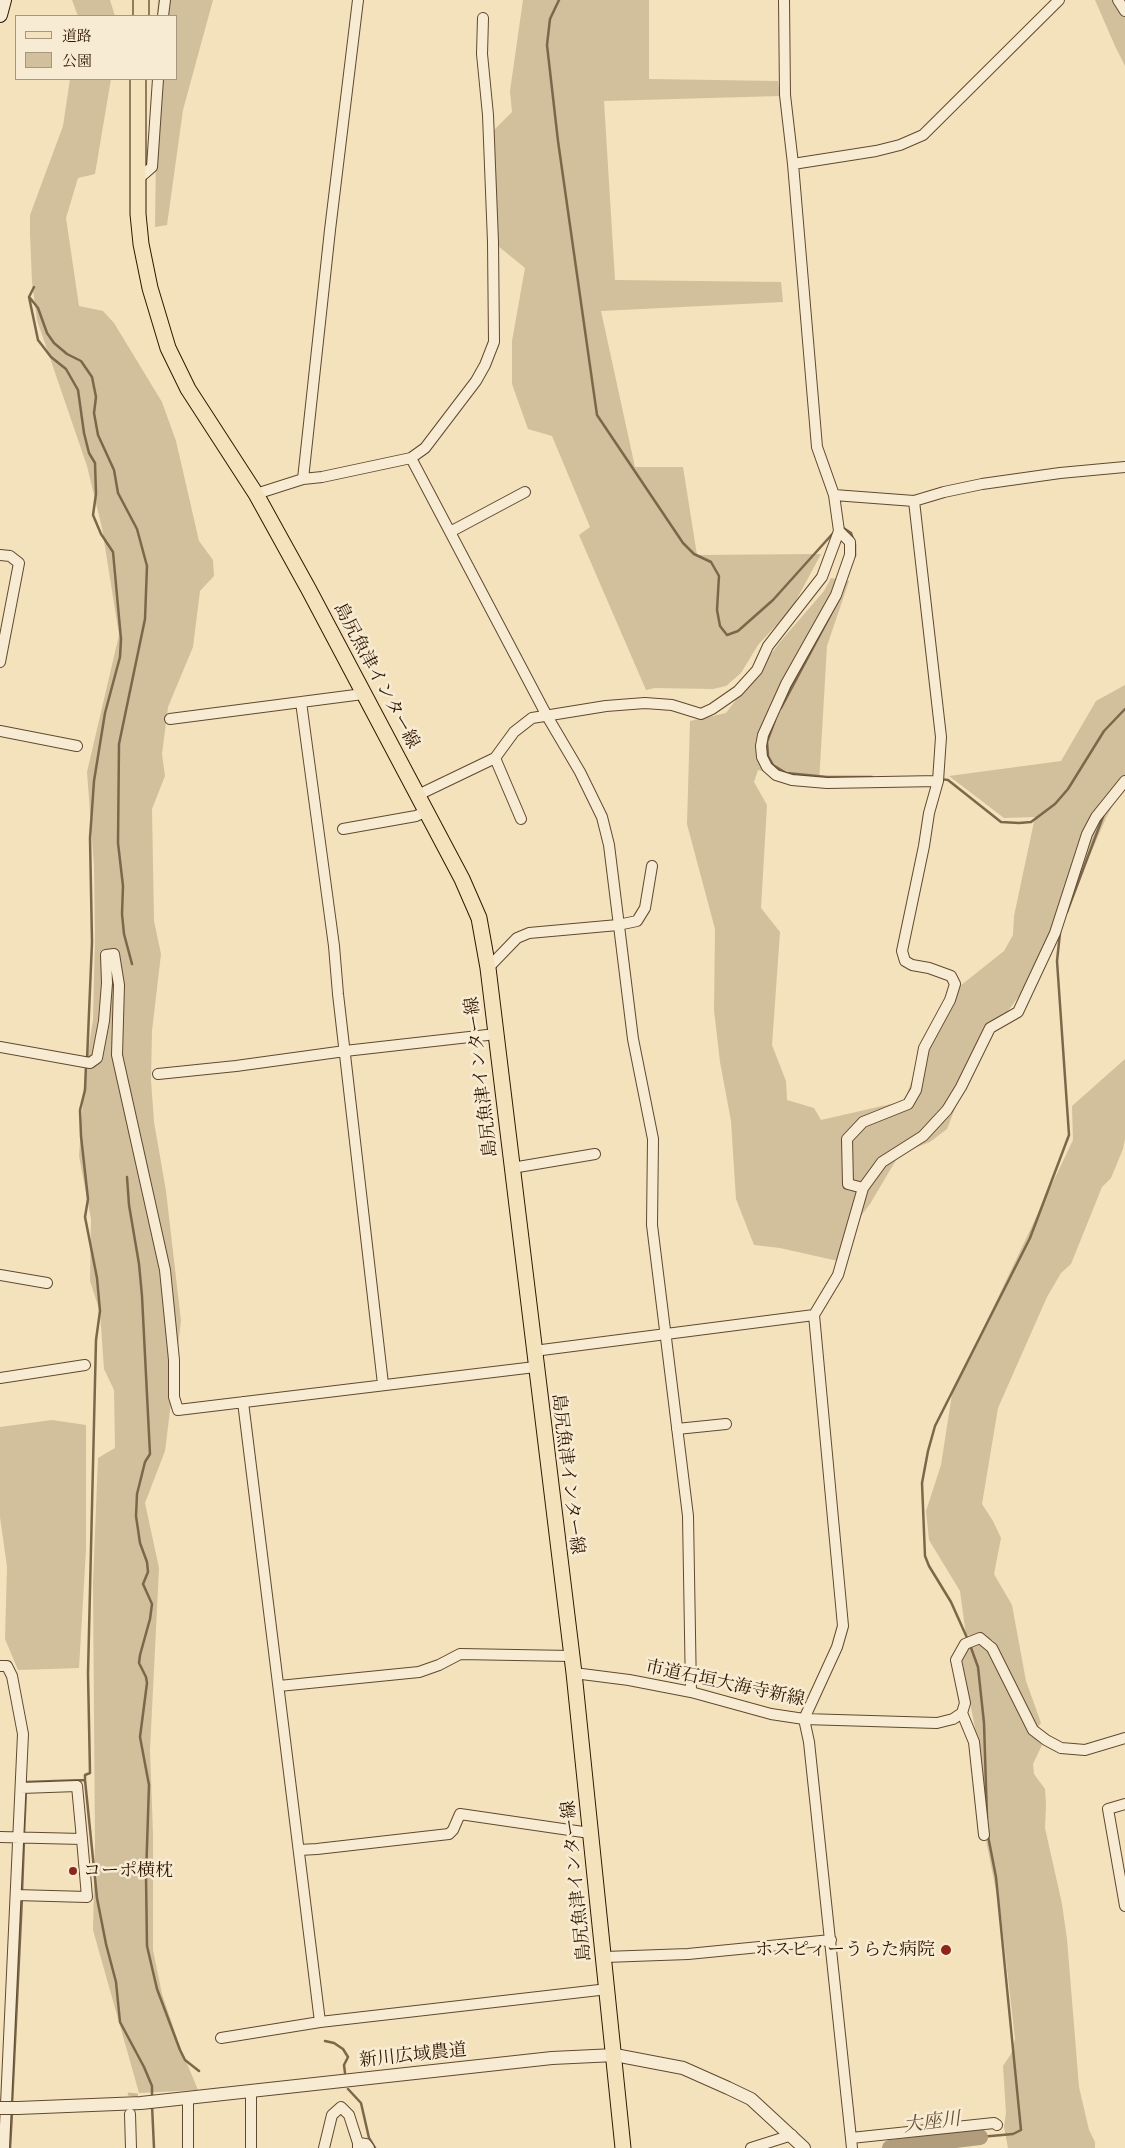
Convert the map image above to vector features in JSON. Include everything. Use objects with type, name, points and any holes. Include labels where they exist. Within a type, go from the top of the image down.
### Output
[{"type":"main road","points":[[0,14],[4,0]]},
{"type":"main road","points":[[141,0],[141,15]]},
{"type":"main road","name":"島尻魚津インター線","points":[[138,80],[137,180],[141,244],[150,288],[168,348],[188,389],[256,494],[309,590],[473,902],[480,926],[488,968],[535,1367],[574,1673],[605,1957],[623,2148]]},
{"type":"street","points":[[163,15],[165,0]]},
{"type":"street","points":[[303,480],[328,240],[358,0]]},
{"type":"street","points":[[418,795],[495,758],[514,732],[532,718],[606,706],[645,703],[672,705],[701,714],[712,709],[738,692],[757,670],[768,646],[822,577],[839,531],[834,495],[817,447],[793,164],[785,95],[784,0]]},
{"type":"street","points":[[793,164],[876,151],[900,145],[923,135],[1059,0]]},
{"type":"street","points":[[1118,0],[1125,11]]},
{"type":"street","points":[[256,494],[303,480],[322,478],[411,458],[425,448],[476,381],[485,365],[494,342],[494,242],[488,116],[482,54],[483,18]]},
{"type":"street","points":[[137,180],[152,167],[158,80]]},
{"type":"street","points":[[411,458],[547,716],[580,772],[602,817],[613,872],[633,1039],[654,1139],[652,1225],[688,1516],[691,1692]]},
{"type":"street","points":[[834,495],[914,500],[982,484],[1060,473],[1125,467]]},
{"type":"street","points":[[450,532],[525,492]]},
{"type":"street","points":[[864,1188],[848,1184],[847,1139],[863,1122],[908,1104],[916,1090],[924,1048],[950,1000],[955,984],[951,976],[929,968],[912,966],[904,961],[902,951],[924,846],[928,813],[938,781],[941,737],[914,500]]},
{"type":"street","points":[[839,531],[850,542],[850,555],[836,595],[786,684],[763,736],[760,746],[762,757],[767,767],[776,775],[792,780],[827,784],[938,781]]},
{"type":"street","points":[[0,554],[10,556],[19,563],[0,662]]},
{"type":"street","points":[[170,719],[363,694]]},
{"type":"street","points":[[301,702],[334,946],[383,1384]]},
{"type":"street","points":[[0,731],[77,746]]},
{"type":"street","points":[[495,758],[522,819]]},
{"type":"street","points":[[997,2126],[994,2123],[851,2142],[809,1742],[804,1719],[836,1647],[843,1626],[814,1315],[838,1275],[864,1188],[882,1162],[923,1136],[947,1110],[961,1087],[990,1028],[1018,1012],[1055,933],[1087,834],[1096,817],[1125,781]]},
{"type":"street","points":[[344,828],[416,816],[426,812]]},
{"type":"street","points":[[488,968],[517,938],[529,933],[618,925],[637,921],[645,908],[652,866]]},
{"type":"street","points":[[0,1047],[90,1063],[97,1058],[104,1020],[107,983],[106,955],[114,954],[119,985],[118,1055],[165,1270],[173,1352],[174,1397],[178,1410],[535,1367]]},
{"type":"street","points":[[158,1074],[496,1034]]},
{"type":"street","points":[[512,1168],[595,1154]]},
{"type":"street","points":[[0,1275],[47,1283]]},
{"type":"street","points":[[534,1350],[814,1315]]},
{"type":"street","points":[[0,1378],[85,1365]]},
{"type":"street","points":[[243,1402],[320,2022]]},
{"type":"street","points":[[677,1429],[726,1424]]},
{"type":"street","points":[[984,1835],[974,1742],[962,1713],[964,1703],[956,1660],[965,1644],[980,1638],[992,1648],[1033,1730],[1046,1740],[1061,1748],[1084,1750],[1125,1738]]},
{"type":"street","points":[[279,1686],[419,1672],[439,1665],[460,1654],[571,1656]]},
{"type":"street","points":[[0,1666],[7,1666],[12,1676],[23,1734],[25,1787],[19,1895],[4,2042],[4,2148]]},
{"type":"street","name":"市道石垣大海寺新線","points":[[574,1673],[629,1680],[691,1692],[770,1714],[804,1719],[938,1723],[953,1719],[962,1713]]},
{"type":"street","points":[[19,1895],[87,1897],[76,1786],[25,1787]]},
{"type":"street","points":[[1125,1804],[1108,1808],[1125,1906]]},
{"type":"street","points":[[299,1850],[318,1850],[449,1834],[453,1830],[460,1814],[590,1833]]},
{"type":"street","points":[[0,1838],[21,1836],[82,1839]]},
{"type":"street","points":[[605,1957],[688,1954],[831,1940]]},
{"type":"street","points":[[221,2038],[320,2022],[608,1989]]},
{"type":"street","name":"新川広域農道","points":[[0,2108],[188,2099],[552,2058],[615,2055],[683,2068],[751,2099],[803,2147]]},
{"type":"street","points":[[251,2092],[251,2148]]},
{"type":"street","points":[[188,2099],[188,2148]]},
{"type":"street","points":[[324,2148],[332,2115],[341,2107],[349,2115],[358,2145],[366,2144],[369,2148]]},
{"type":"street","points":[[130,2114],[131,2148]]},
{"type":"street","points":[[751,2148],[792,2135]]},
{"type":"green space","points":[[72,0],[110,0],[115,15],[78,15]]},
{"type":"green space","points":[[158,0],[213,0],[183,110],[167,225],[155,227],[157,80],[178,80],[178,15],[157,15]]},
{"type":"green space","points":[[523,0],[649,0],[649,79],[778,81],[780,96],[604,101],[615,280],[781,282],[783,302],[601,311],[635,467],[683,467],[697,555],[821,554],[792,608],[758,645],[741,673],[726,686],[713,689],[655,688],[646,690],[579,535],[590,527],[552,436],[528,429],[512,384],[512,341],[525,268],[498,246],[493,131],[512,112],[510,91]]},
{"type":"green space","points":[[1095,0],[1125,0],[1125,66],[1115,46]]},
{"type":"green space","points":[[70,80],[111,80],[95,174],[78,178],[66,218],[79,306],[103,311],[114,323],[162,402],[176,441],[199,541],[213,560],[214,576],[200,591],[193,647],[168,707],[162,754],[165,776],[152,809],[154,921],[161,954],[152,1031],[151,1080],[154,1122],[166,1191],[181,1321],[165,1451],[145,1503],[159,1568],[150,1750],[153,1834],[153,1950],[162,1994],[179,2044],[198,2090],[139,2093],[93,1930],[95,1842],[93,1583],[98,1458],[115,1448],[114,1390],[104,1369],[100,1312],[90,1281],[91,1219],[79,1156],[85,1072],[93,1020],[95,938],[94,866],[87,772],[119,635],[102,528],[87,466],[37,320],[32,282],[30,215],[63,126]]},
{"type":"green space","points":[[831,578],[849,581],[827,646],[819,783],[758,770],[754,782],[767,805],[761,908],[780,932],[772,1045],[786,1081],[787,1100],[814,1108],[821,1120],[904,1101],[926,1045],[955,990],[1004,951],[1013,935],[1014,916],[1035,817],[1004,818],[949,776],[1061,761],[1096,701],[1125,685],[1125,782],[1106,818],[1060,925],[1044,943],[1023,991],[977,1052],[947,1129],[930,1142],[912,1149],[896,1160],[870,1204],[846,1236],[838,1261],[780,1248],[754,1245],[736,1199],[731,1121],[720,1062],[714,1010],[715,929],[687,824],[690,721],[726,713],[780,642],[824,591]]},
{"type":"green space","points":[[1125,1059],[1125,1139],[1123,1149],[1111,1178],[1102,1187],[1071,1264],[1061,1273],[1047,1297],[998,1408],[982,1504],[1001,1538],[994,1574],[1012,1605],[1026,1681],[1041,1723],[1037,1728],[993,1640],[966,1635],[960,1591],[929,1540],[926,1511],[941,1465],[952,1394],[1073,1140],[1072,1106]]},
{"type":"green space","points":[[52,1420],[86,1425],[86,1550],[79,1668],[18,1670],[5,1639],[7,1567],[0,1517],[0,1427]]},
{"type":"green space","points":[[979,1641],[990,1650],[1024,1723],[1042,1745],[1033,1764],[1034,1774],[1045,1789],[1045,1828],[1062,1904],[1067,1939],[1079,2087],[1089,2130],[1095,2142],[1095,2148],[1008,2148],[1004,2127],[1006,2113],[1003,2066],[1011,2054],[1015,2039],[1001,1916],[986,1840],[978,1744],[962,1660],[968,1646]]},
{"type":"waterway","points":[[559,0],[550,19],[547,45],[558,141],[597,415],[683,543],[694,554],[711,562],[719,576],[717,610],[720,626],[727,635],[738,631],[773,600],[835,531]]},
{"type":"waterway","points":[[34,287],[29,297],[38,340],[51,357],[66,369],[78,390],[84,433],[89,453],[95,463],[96,494],[93,515],[101,534],[113,552],[121,639],[120,657],[105,713],[94,781],[90,838],[92,942],[87,1060]]},
{"type":"waterway","points":[[30,298],[38,308],[47,333],[54,343],[67,354],[81,361],[92,377],[96,397],[94,413],[98,435],[114,470],[118,493],[137,529],[147,566],[145,619],[119,744],[118,843],[123,886],[122,914],[124,934],[132,964]]},
{"type":"waterway","points":[[842,527],[851,533],[853,539]]},
{"type":"waterway","points":[[855,544],[855,556]]},
{"type":"waterway","points":[[781,708],[839,599]]},
{"type":"waterway","points":[[940,779],[948,780],[1001,822],[1031,822],[1055,804],[1068,789],[1104,731],[1125,709]]},
{"type":"waterway","points":[[775,720],[767,742],[768,756],[773,765],[786,773],[827,777],[872,777]]},
{"type":"waterway","points":[[1067,912],[1104,814]]},
{"type":"waterway","points":[[968,1640],[951,1602],[925,1556],[922,1483],[935,1426],[1030,1238],[1069,1135],[1057,961],[1060,933]]},
{"type":"waterway","points":[[86,1065],[85,1090],[80,1110],[88,1199],[85,1217],[97,1278],[100,1311],[96,1340],[88,1673],[90,1773],[85,1775],[85,1780],[97,1898],[116,1982],[120,2022],[144,2067],[152,2086],[152,2097]]},
{"type":"waterway","points":[[127,1177],[129,1205],[139,1264],[142,1296],[150,1454],[145,1462],[137,1494],[136,1516],[140,1543],[147,1562],[148,1572],[143,1584],[152,1604],[139,1663],[147,1683],[140,1737],[149,1785],[146,1876],[147,1946],[157,1989],[180,2050],[185,2060],[199,2071]]},
{"type":"waterway","points":[[970,1645],[978,1667],[984,1723],[987,1818]]},
{"type":"waterway","points":[[26,1784],[26,1782],[85,1780]]},
{"type":"waterway","points":[[24,1834],[26,1790]]},
{"type":"waterway","points":[[980,2137],[1013,2134],[1021,2130],[996,1877],[988,1836]]},
{"type":"waterway","points":[[22,1892],[24,1840]]},
{"type":"waterway","points":[[12,2104],[22,1897]]},
{"type":"waterway","points":[[325,2041],[334,2043],[343,2049],[348,2057],[344,2065],[345,2073]]},
{"type":"waterway","points":[[348,2089],[361,2103],[369,2138],[375,2148]]},
{"type":"waterway","points":[[152,2105],[154,2148]]},
{"type":"waterway","points":[[10,2148],[12,2112]]},
{"type":"waterway","name":"大座川","points":[[890,2148],[980,2137]]},
{"type":"tunnel","points":[[131,2111],[133,2093]]},
{"type":"place","name":"コーポ横枕","points":[[73,1871]]},
{"type":"place","name":"ホスピィーうらた病院","points":[[946,1950]]}]
